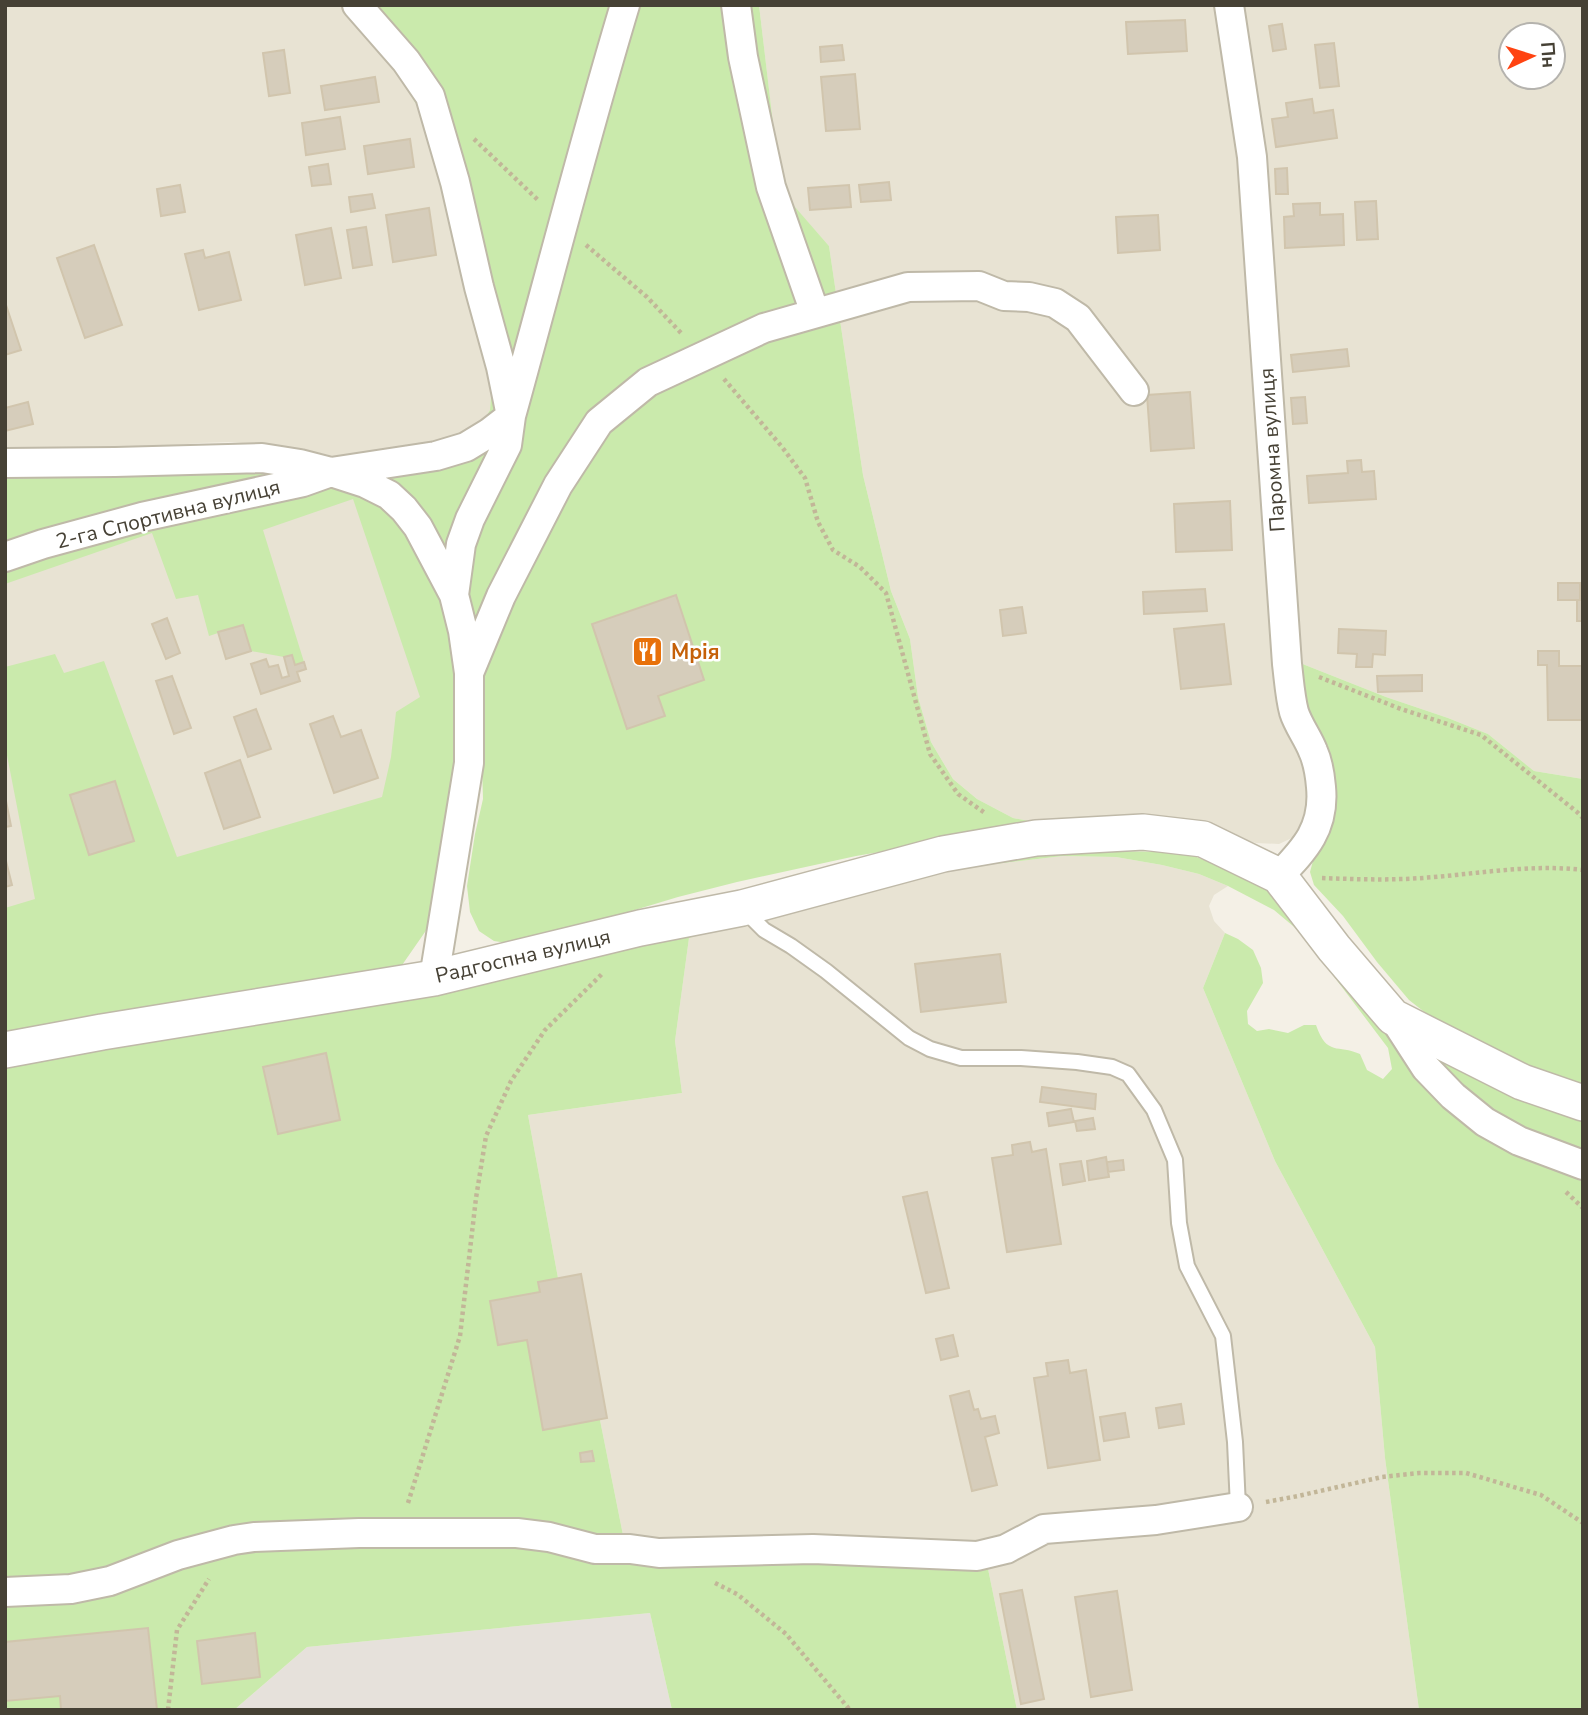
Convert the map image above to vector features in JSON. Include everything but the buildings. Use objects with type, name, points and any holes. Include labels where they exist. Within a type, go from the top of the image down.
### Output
[{"type":"street","points":[[357,5],[406,61],[430,96],[455,183],[511,416]]},
{"type":"street","points":[[434,978],[469,763],[469,673],[454,595],[461,544],[470,519],[507,444],[511,416],[625,5]]},
{"type":"street","points":[[736,5],[743,57],[771,187],[815,313]]},
{"type":"street","name":"Паромна вулиця","points":[[1229,5],[1252,158],[1287,664],[1294,713],[1314,753],[1320,775],[1321,814],[1313,836],[1279,876]]},
{"type":"street","points":[[469,673],[501,596],[558,485],[600,422],[648,382],[764,328],[908,287],[979,285],[1004,296],[1029,297],[1055,303],[1078,318],[1134,391]]},
{"type":"street","points":[[331,472],[436,456],[466,447],[511,416]]},
{"type":"street","name":"2-га Спортивна вулиця","points":[[5,463],[262,458],[331,472],[389,495],[404,509],[418,527],[454,595]]},
{"type":"street","name":"2-га Спортивна вулиця","points":[[5,557],[142,517],[303,482],[331,472]]},
{"type":"street","name":"Радгоспна вулиця","points":[[5,1050],[434,978],[640,928],[742,908],[943,855],[1036,838],[1143,832],[1203,839],[1279,876]]},
{"type":"street","points":[[1279,876],[1334,948],[1393,1017],[1426,1068],[1453,1096],[1485,1122],[1519,1142],[1583,1165]]},
{"type":"street","points":[[1393,1017],[1522,1082],[1583,1103]]},
{"type":"street","points":[[5,1592],[71,1589],[110,1581],[178,1555],[254,1537],[517,1534],[549,1537],[595,1549],[630,1549],[659,1553],[813,1549],[977,1556],[1006,1549],[1044,1529],[1156,1520],[1238,1507]]},
{"type":"lane","points":[[742,908],[764,930],[817,965],[909,1038],[930,1049],[961,1058],[1077,1062],[1112,1067],[1128,1074],[1154,1110],[1175,1160],[1179,1223],[1187,1266],[1223,1335],[1236,1442],[1238,1507]]},
{"type":"path","points":[[468,133],[564,225],[646,297],[727,382],[782,447],[805,478],[818,522],[833,550],[860,567],[886,593],[930,754],[958,794],[985,813],[1036,838]]},
{"type":"path","points":[[1287,664],[1401,709],[1480,735],[1583,818]]},
{"type":"path","points":[[1279,876],[1404,879],[1483,871],[1583,870]]},
{"type":"path","points":[[399,1534],[460,1336],[486,1136],[511,1081],[545,1030],[606,970]]},
{"type":"path","points":[[1238,1507],[1382,1477],[1419,1473],[1466,1473],[1541,1495],[1583,1523]]},
{"type":"path","points":[[168,1710],[177,1630],[234,1540]]},
{"type":"path","points":[[713,1581],[737,1594],[786,1634],[850,1710]]},
{"type":"shaded area","points":[[5,5],[342,5],[349,11],[380,46],[431,128],[493,368],[490,410],[476,432],[391,458],[352,461],[287,447],[231,442],[110,451],[5,449]]},
{"type":"shaded area","points":[[759,5],[1216,5],[1241,157],[1304,763],[1313,789],[1305,828],[1294,837],[1279,844],[1256,843],[1159,816],[1045,824],[1013,818],[977,799],[953,779],[931,742],[918,697],[910,639],[891,591],[863,475],[829,246],[781,192]]},
{"type":"shaded area","points":[[1238,5],[1583,5],[1583,779],[1534,771],[1488,734],[1295,661]]},
{"type":"shaded area","points":[[360,486],[416,533],[427,929],[402,965],[5,1034],[5,564]]},
{"type":"shaded area","points":[[1063,856],[1116,857],[1162,865],[1199,874],[1228,886],[1214,895],[1209,906],[1214,921],[1225,933],[1203,988],[1275,1161],[1375,1347],[1385,1458],[1419,1710],[1017,1710],[987,1564],[624,1540],[600,1420],[606,1418],[580,1274],[558,1278],[528,1115],[682,1093],[675,1041],[689,938],[889,881]]},
{"type":"shaded area","points":[[650,1613],[672,1710],[234,1710],[307,1647]]},
{"type":"green space","points":[[342,5],[759,5],[781,191],[829,246],[863,475],[891,591],[910,639],[918,697],[931,742],[953,779],[977,799],[1013,818],[1045,824],[856,856],[737,882],[532,941],[514,944],[494,941],[479,931],[470,912],[467,886],[483,799],[480,699],[473,648],[382,482],[391,458],[476,432],[490,410],[493,368],[431,128],[380,46]]},
{"type":"green space","points":[[242,471],[299,472],[5,552],[5,478]]},
{"type":"green space","points":[[360,486],[389,500],[449,611],[462,727],[427,929],[402,965],[374,979],[5,1034],[5,908],[35,899],[5,745],[5,667],[55,654],[64,673],[104,661],[177,857],[382,797],[391,757],[396,712],[420,697],[353,499],[263,530],[304,662],[295,665],[292,655],[284,657],[251,651],[242,625],[209,636],[198,595],[176,599],[152,533],[5,584],[5,564],[307,489]]},
{"type":"green space","points":[[1295,661],[1488,734],[1534,771],[1583,779],[1583,1089],[1450,1032],[1409,1000],[1343,916],[1314,885],[1310,872],[1324,834],[1298,703]]},
{"type":"green space","points":[[1028,850],[1184,852],[1261,883],[1389,1032],[1583,1111],[1583,1710],[1419,1710],[1385,1458],[1375,1347],[1275,1161],[1203,988],[1225,933],[1253,950],[1261,968],[1263,983],[1247,1011],[1248,1024],[1257,1031],[1269,1029],[1288,1033],[1304,1025],[1316,1025],[1324,1042],[1334,1048],[1360,1054],[1367,1070],[1383,1079],[1392,1069],[1388,1048],[1311,943],[1274,910],[1199,874],[1116,857],[1063,856],[889,881],[689,938],[675,1041],[682,1093],[528,1115],[558,1278],[581,1274],[607,1418],[600,1420],[624,1540],[987,1564],[1017,1710],[672,1710],[650,1613],[307,1647],[234,1710],[5,1710],[5,1066]]},
{"type":"place","name":"Мрія","points":[[648,652]]}]
